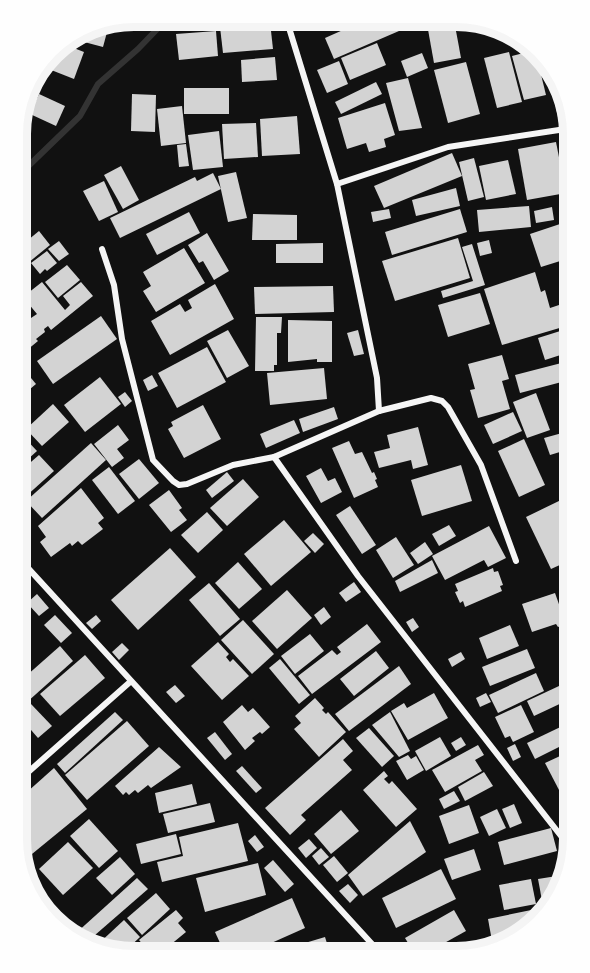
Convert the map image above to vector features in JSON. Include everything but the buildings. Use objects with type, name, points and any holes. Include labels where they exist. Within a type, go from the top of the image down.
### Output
[{"type":"street","points":[[289,27],[337,184],[377,378],[379,411]]},
{"type":"street","points":[[337,184],[447,147],[563,128]]},
{"type":"street","points":[[102,249],[114,285],[122,339],[153,459],[173,481],[179,485],[187,484],[233,465],[274,457],[379,411],[431,398],[442,401],[448,407],[481,465],[516,561]]},
{"type":"street","points":[[274,457],[358,576],[563,838]]},
{"type":"street","points":[[27,567],[374,946]]},
{"type":"street","points":[[27,774],[130,682]]},
{"type":"waterway","points":[[27,167],[80,116],[98,84],[159,27]]}]
